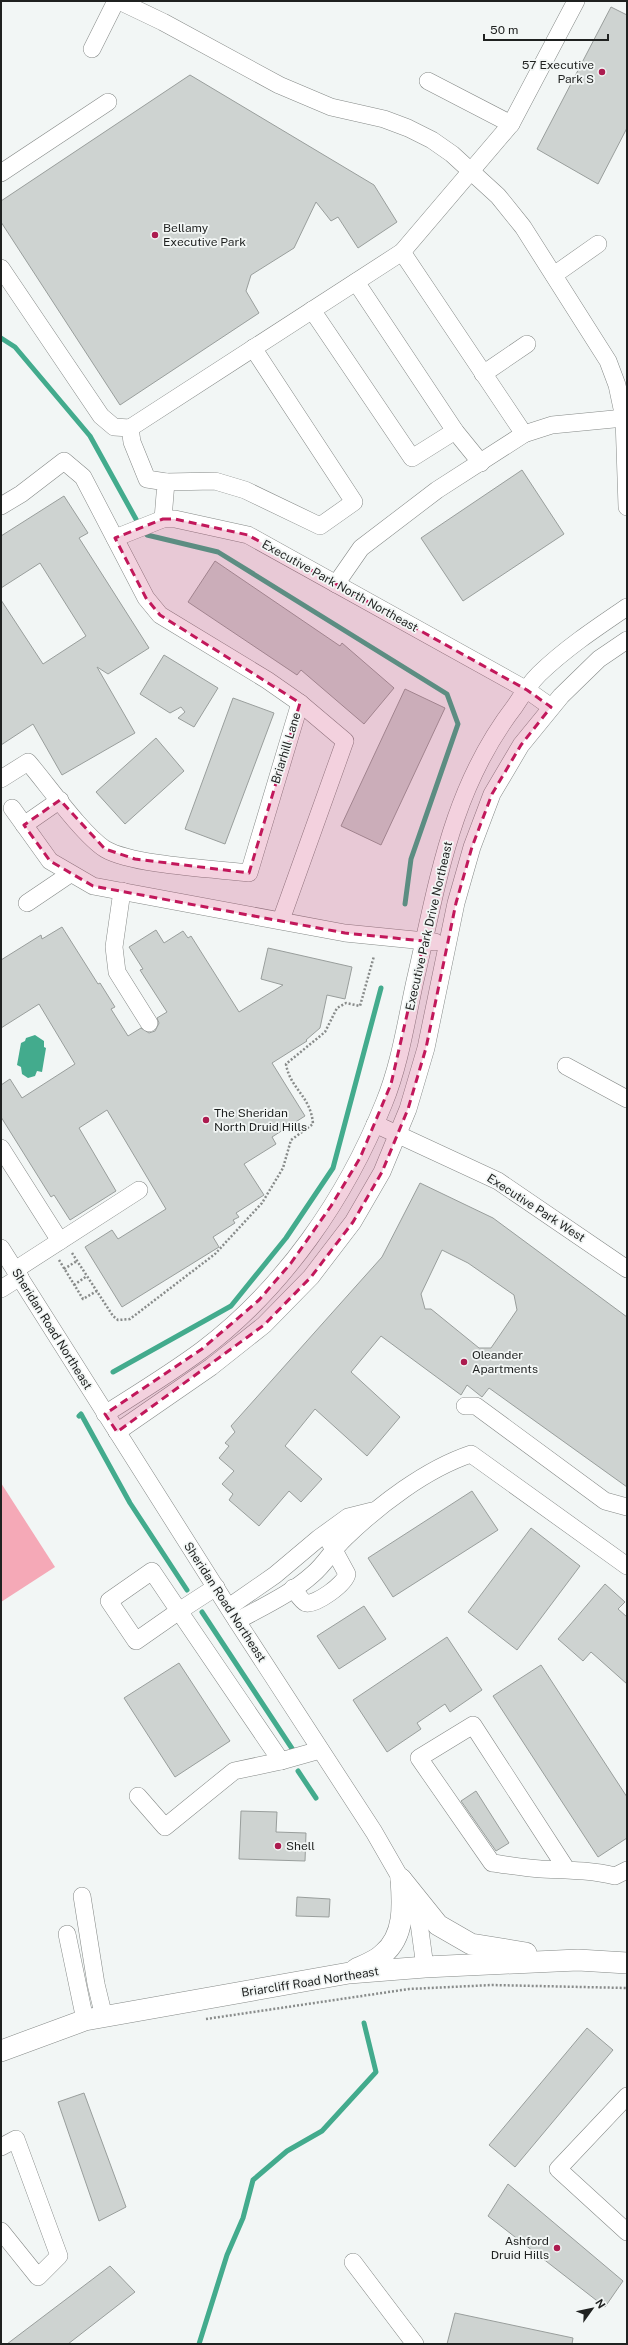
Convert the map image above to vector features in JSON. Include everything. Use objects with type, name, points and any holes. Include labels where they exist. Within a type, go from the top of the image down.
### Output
[{"type":"main road","points":[[401,1879],[438,1925],[471,1944],[578,1960]]},
{"type":"main road","points":[[349,1973],[384,1954],[395,1939],[400,1927],[404,1905],[401,1879]]},
{"type":"main road","name":"Briarcliff Road Northeast","points":[[1,2051],[95,2018],[349,1973],[425,1967],[578,1960],[627,1963]]},
{"type":"street","points":[[92,49],[117,1],[163,22],[279,85],[331,107],[384,119],[408,128],[432,140],[471,170],[498,196],[523,227],[608,361],[617,385],[624,418],[627,507]]},
{"type":"street","points":[[1,268],[101,416],[114,427],[130,428],[402,252],[511,124],[576,1]]},
{"type":"street","points":[[428,81],[511,124]]},
{"type":"street","points":[[1,173],[108,102]]},
{"type":"street","points":[[554,275],[598,244]]},
{"type":"street","points":[[402,252],[524,434]]},
{"type":"street","points":[[356,282],[455,431],[481,463]]},
{"type":"street","points":[[312,310],[412,458],[455,431]]},
{"type":"street","points":[[483,374],[527,344]]},
{"type":"street","points":[[130,428],[132,442],[147,479],[166,482],[214,481],[246,490],[320,526],[354,502],[253,348]]},
{"type":"street","points":[[336,584],[361,548],[437,490],[524,434],[552,425],[624,418]]},
{"type":"street","name":"Briarhill Lane","points":[[1,506],[21,494],[64,461],[83,477],[146,598],[160,615],[267,680],[300,703],[249,873],[135,860],[105,849],[84,829],[28,762],[1,779]]},
{"type":"street","points":[[163,519],[166,482]]},
{"type":"street","name":"Executive Park North Northeast","points":[[115,538],[163,519],[175,519],[248,535],[527,690],[551,707]]},
{"type":"street","name":"Executive Park Drive Northeast","points":[[375,1124],[391,1084],[401,1049],[444,851],[467,784],[498,728],[537,676],[583,637],[627,607]]},
{"type":"street","name":"Executive Park Drive Northeast","points":[[397,1134],[408,1109],[426,1048],[447,944],[472,847],[492,794],[521,745],[551,707],[599,659],[627,640]]},
{"type":"street","points":[[281,920],[345,741],[300,703]]},
{"type":"street","points":[[24,825],[60,800]]},
{"type":"street","points":[[12,808],[50,862],[93,886],[345,933],[447,944]]},
{"type":"street","points":[[27,903],[70,874]]},
{"type":"street","points":[[122,891],[114,947],[117,972],[150,1023]]},
{"type":"street","points":[[566,1066],[627,1099]]},
{"type":"street","points":[[105,1414],[202,1350],[259,1300],[291,1263],[331,1206],[360,1158],[375,1124]]},
{"type":"street","name":"Executive Park West","points":[[375,1124],[498,1181],[627,1269]]},
{"type":"street","points":[[117,1432],[211,1367],[264,1325],[311,1277],[353,1222],[382,1172],[397,1134]]},
{"type":"street","points":[[1,1148],[65,1245]]},
{"type":"street","points":[[1,1289],[17,1273],[65,1245],[140,1190]]},
{"type":"street","name":"Sheridan Road Northeast","points":[[1,1248],[105,1414],[374,1832],[401,1879],[420,1923],[425,1967]]},
{"type":"street","points":[[464,1406],[476,1406],[604,1501],[627,1507]]},
{"type":"street","points":[[233,1614],[293,1588],[313,1574],[334,1550],[374,1511],[450,1461],[471,1454],[627,1566]]},
{"type":"street","points":[[233,1614],[325,1534],[348,1517],[374,1511]]},
{"type":"street","points":[[293,1588],[302,1600],[307,1603],[313,1602],[340,1586],[346,1580],[347,1574],[325,1534]]},
{"type":"street","points":[[216,1587],[179,1611],[281,1761]]},
{"type":"street","points":[[567,1870],[473,1725],[419,1758],[492,1863],[567,1870],[597,1871],[615,1876],[627,1870]]},
{"type":"street","points":[[138,1796],[165,1827],[234,1771],[281,1761],[320,1750]]},
{"type":"street","points":[[82,1896],[96,1984],[95,2018]]},
{"type":"street","points":[[66,1934],[95,2018]]},
{"type":"street","points":[[627,2096],[558,2169],[627,2232]]},
{"type":"street","points":[[1,2148],[16,2140],[59,2256],[38,2277],[1,2231]]},
{"type":"street","points":[[353,2262],[415,2344]]},
{"type":"path","points":[[65,1245],[113,1316],[118,1320],[130,1319],[215,1254],[262,1203],[283,1168],[291,1140],[313,1124],[312,1110],[288,1074],[286,1064],[325,1032],[337,1008],[346,1003],[360,1006],[374,956]]},
{"type":"path","points":[[56,1257],[83,1299],[97,1291]]},
{"type":"path","points":[[64,1269],[77,1261]]},
{"type":"path","points":[[74,1285],[87,1276]]},
{"type":"path","points":[[200,2020],[409,1989],[492,1985],[627,1988]]},
{"type":"highlighted area","points":[[163,519],[175,519],[248,535],[527,690],[551,707],[521,745],[492,794],[472,847],[456,903],[426,1048],[408,1109],[382,1172],[353,1222],[311,1277],[264,1325],[117,1432],[105,1414],[202,1349],[259,1300],[291,1263],[331,1206],[360,1158],[391,1084],[424,941],[345,933],[93,886],[50,861],[24,825],[60,800],[105,849],[135,859],[249,873],[300,703],[160,615],[146,598],[115,538]]},
{"type":"shaded area","points":[[35,1035],[44,1041],[44,1047],[46,1048],[42,1072],[37,1071],[35,1076],[28,1078],[22,1074],[21,1067],[17,1065],[21,1043],[25,1041],[26,1038]]},
{"type":"shaded area","points":[[1,1483],[55,1567],[1,1602]]},
{"type":"building","name":"57 Executive Park S","points":[[611,7],[627,15],[627,128],[598,184],[537,149]]},
{"type":"building","name":"Bellamy Executive Park","points":[[190,75],[374,185],[397,222],[358,248],[338,217],[331,221],[316,202],[294,248],[251,275],[246,291],[259,313],[120,405],[1,222],[1,201]]},
{"type":"building","points":[[522,470],[564,534],[463,601],[421,538]]},
{"type":"building","points":[[64,496],[88,533],[79,538],[149,648],[108,674],[97,667],[135,733],[62,775],[33,724],[1,745],[1,600],[43,664],[86,636],[40,563],[1,588],[1,536]]},
{"type":"building","points":[[215,561],[340,646],[342,643],[394,688],[364,724],[301,670],[297,675],[188,602]]},
{"type":"building","points":[[164,655],[218,688],[194,727],[178,718],[185,712],[181,707],[170,713],[140,694]]},
{"type":"building","points":[[405,689],[445,708],[381,845],[341,826]]},
{"type":"building","points":[[233,698],[274,713],[225,844],[185,829]]},
{"type":"building","points":[[156,738],[184,771],[125,824],[96,792]]},
{"type":"building","name":"The Sheridan North Druid Hills","points":[[62,927],[98,984],[100,983],[115,1007],[111,1009],[128,1036],[141,1028],[149,1033],[155,1031],[159,1023],[157,1018],[167,1012],[140,970],[143,969],[129,947],[156,930],[164,943],[183,931],[188,938],[191,936],[239,1012],[283,985],[261,979],[268,948],[352,967],[345,999],[327,995],[320,1028],[306,1040],[307,1041],[272,1063],[305,1116],[272,1137],[276,1144],[244,1164],[264,1195],[236,1213],[239,1217],[233,1220],[235,1223],[213,1237],[219,1247],[122,1307],[85,1247],[112,1230],[118,1239],[166,1209],[107,1110],[79,1128],[116,1191],[70,1220],[54,1195],[51,1197],[1,1117],[1,1085],[10,1079],[22,1098],[75,1064],[39,1004],[1,1028],[1,960],[41,935],[42,939]]},
{"type":"building","name":"Oleander Apartments","points":[[420,1183],[493,1218],[627,1317],[627,1487],[489,1388],[482,1397],[467,1385],[461,1395],[381,1336],[351,1372],[400,1417],[367,1456],[315,1409],[285,1446],[322,1479],[301,1502],[289,1491],[259,1526],[229,1500],[233,1494],[222,1484],[234,1471],[219,1458],[229,1446],[225,1443],[235,1432],[231,1426],[382,1257]],"holes":[[[442,1250],[468,1263],[514,1295],[517,1310],[491,1348],[479,1348],[431,1309],[425,1309],[421,1294]]]},
{"type":"building","points":[[472,1491],[498,1530],[393,1597],[368,1558]]},
{"type":"building","points":[[531,1528],[580,1566],[517,1650],[468,1612]]},
{"type":"building","points":[[605,1584],[625,1602],[618,1609],[627,1617],[627,1684],[591,1652],[583,1661],[558,1639]]},
{"type":"building","points":[[364,1606],[386,1639],[339,1669],[317,1636]]},
{"type":"building","points":[[447,1637],[482,1690],[450,1712],[445,1704],[417,1723],[421,1729],[387,1752],[353,1700]]},
{"type":"building","points":[[179,1663],[230,1741],[175,1777],[124,1698]]},
{"type":"building","points":[[541,1665],[627,1797],[627,1838],[598,1857],[493,1696]]},
{"type":"building","points":[[476,1791],[509,1843],[496,1851],[461,1801]]},
{"type":"building","points":[[241,1811],[277,1812],[276,1832],[306,1833],[305,1861],[239,1859]]},
{"type":"building","points":[[297,1897],[330,1899],[329,1917],[296,1916]]},
{"type":"building","points":[[587,2028],[613,2050],[515,2167],[489,2145]]},
{"type":"building","points":[[84,2093],[126,2207],[99,2221],[58,2102]]},
{"type":"building","name":"Ashford Druid Hills","points":[[508,2184],[623,2281],[605,2307],[488,2216]]},
{"type":"building","points":[[110,2266],[135,2292],[68,2344],[7,2344]]},
{"type":"building","points":[[455,2313],[573,2338],[572,2344],[447,2344]]},
{"type":"waterway","points":[[1,338],[15,347],[90,436],[137,521]]},
{"type":"waterway","points":[[147,535],[218,552],[447,694],[458,724],[411,859],[405,904]]},
{"type":"waterway","points":[[113,1372],[231,1306],[286,1238],[333,1168],[381,988]]},
{"type":"waterway","points":[[79,1416],[81,1414],[130,1503],[187,1590]]},
{"type":"waterway","points":[[202,1612],[293,1750]]},
{"type":"waterway","points":[[298,1771],[316,1798]]},
{"type":"waterway","points":[[199,2344],[227,2255],[243,2218],[253,2180],[287,2151],[322,2131],[376,2072],[364,2023]]},
{"type":"place","name":"57 Executive Park S","points":[[602,72]]},
{"type":"place","name":"Bellamy Executive Park","points":[[155,235]]},
{"type":"place","name":"The Sheridan North Druid Hills","points":[[206,1120]]},
{"type":"place","name":"Oleander Apartments","points":[[464,1362]]},
{"type":"place","name":"Shell","points":[[278,1846]]},
{"type":"place","name":"Ashford Druid Hills","points":[[557,2248]]}]
